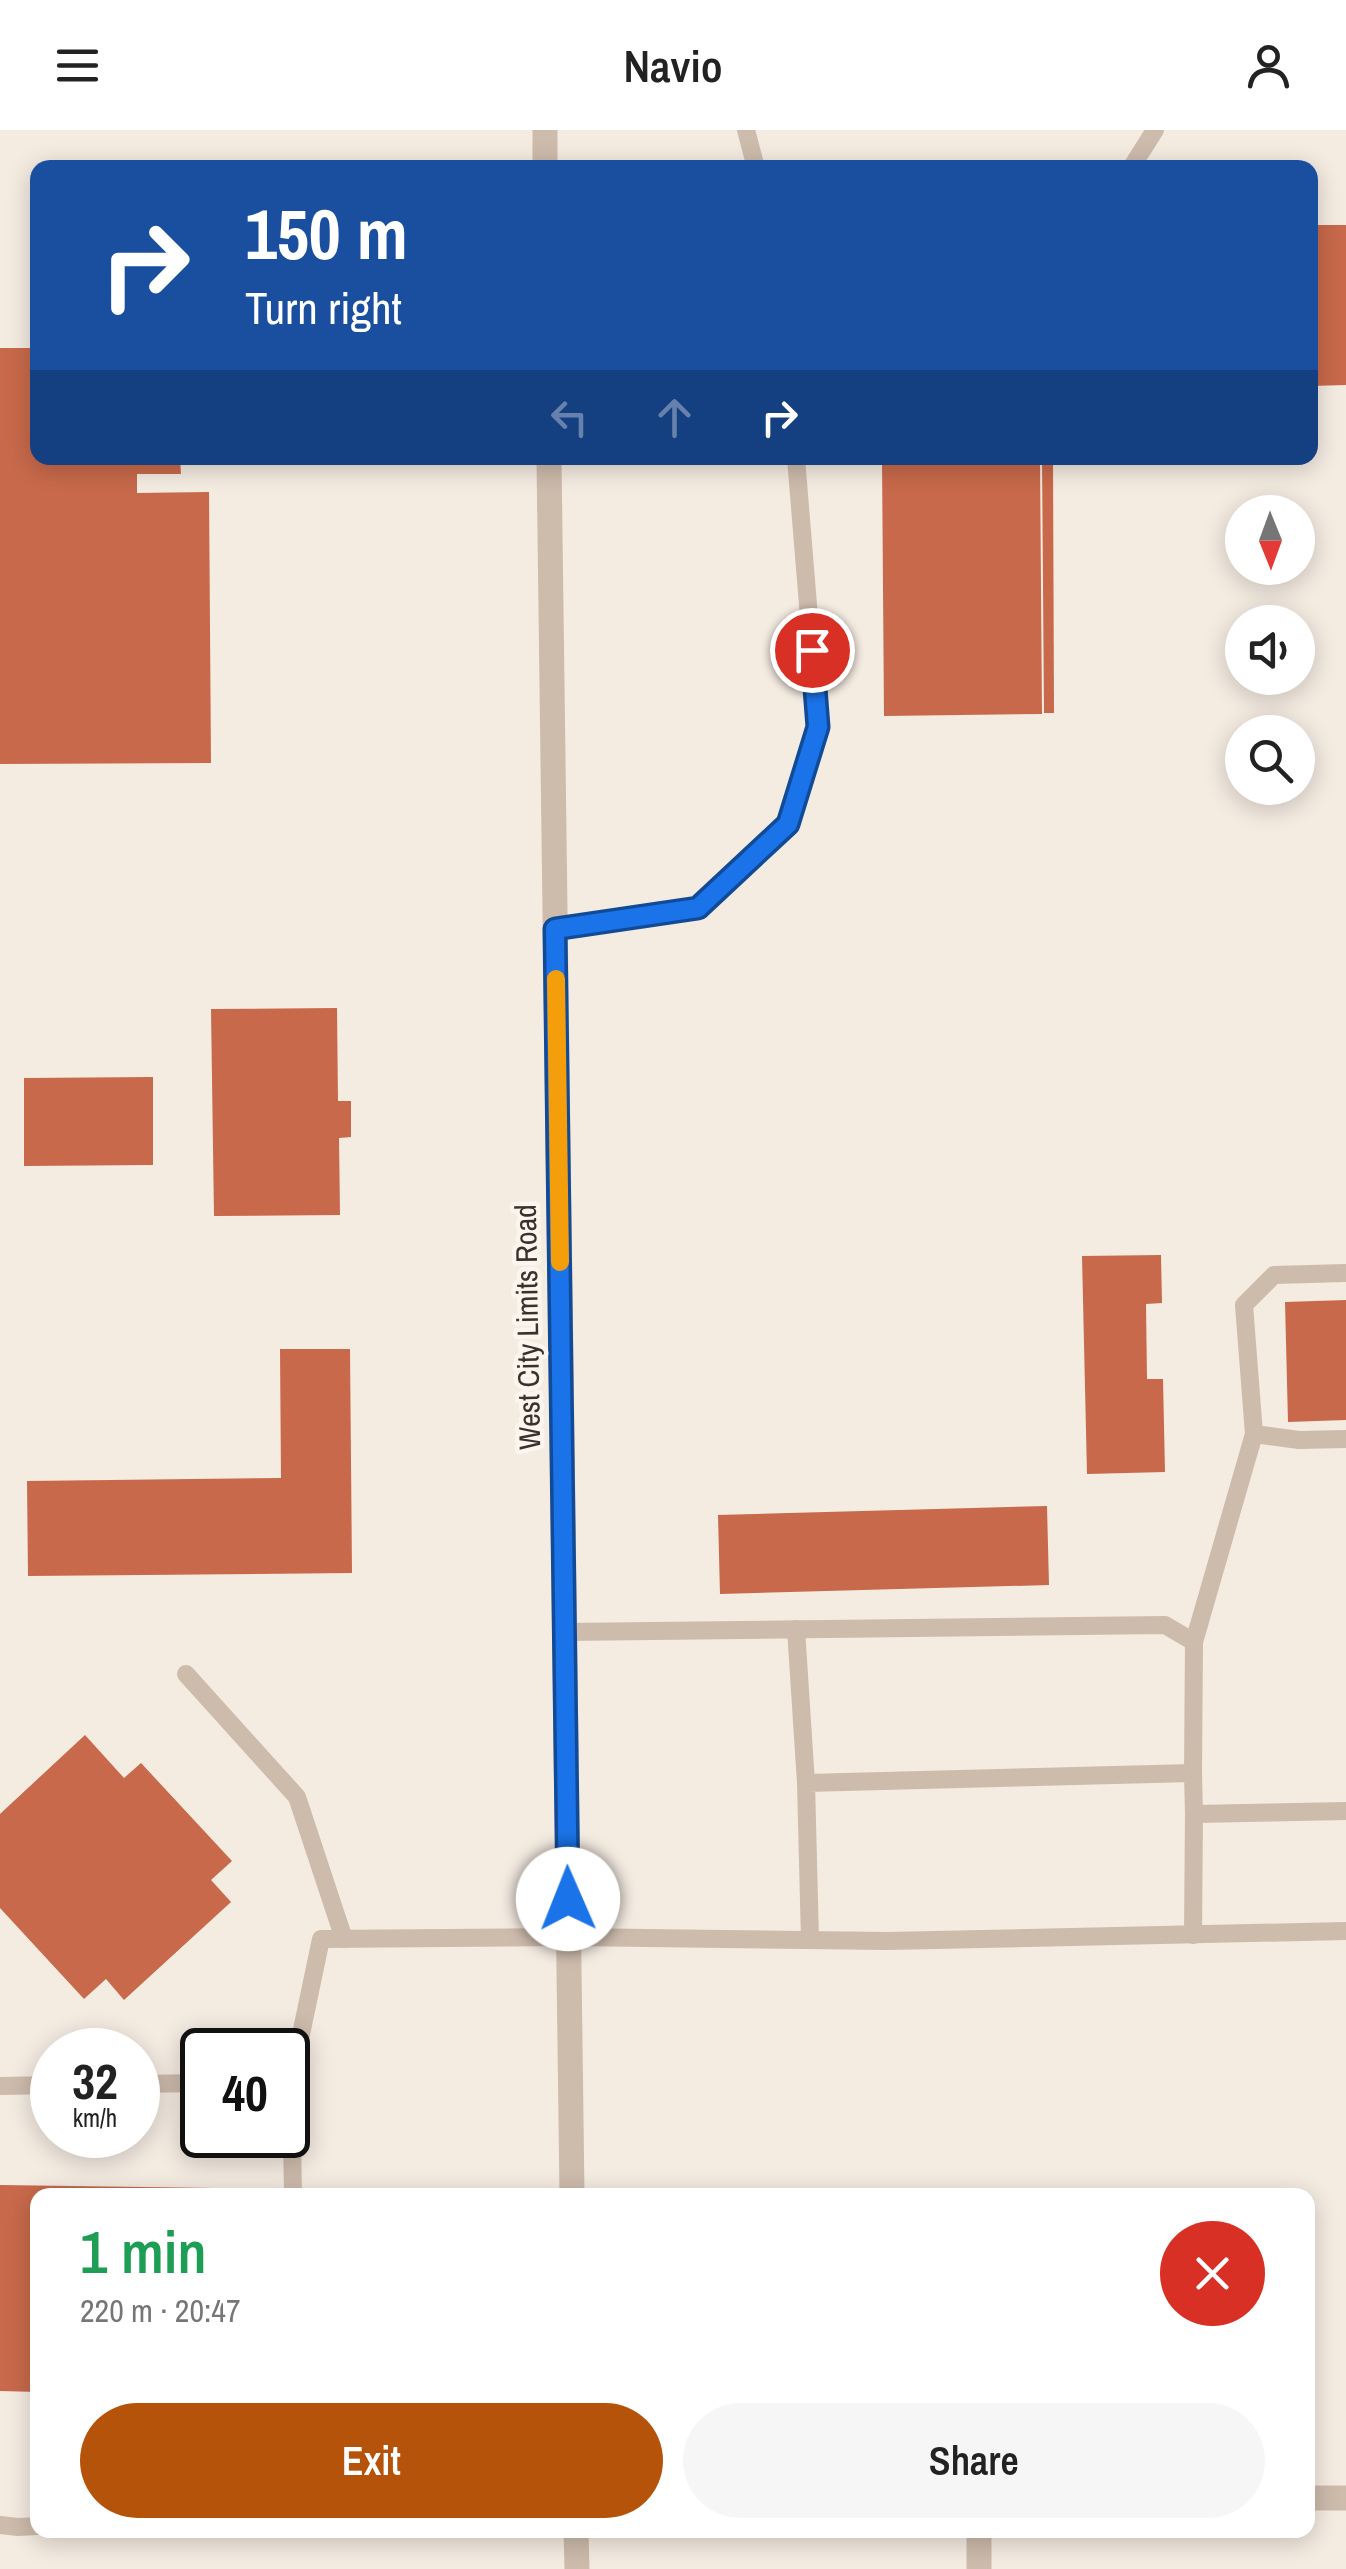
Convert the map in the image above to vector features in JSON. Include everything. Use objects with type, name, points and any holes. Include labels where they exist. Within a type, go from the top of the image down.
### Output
[{"type":"street","points":[[545,130],[546,160]]},
{"type":"street","name":"West City Limits Road","points":[[549,465],[572,2188]]},
{"type":"street","points":[[1315,2498],[1346,2498]]},
{"type":"street","points":[[576,2538],[577,2569]]},
{"type":"street","points":[[979,2538],[980,2569]]},
{"type":"lane","points":[[746,130],[754,160]]},
{"type":"lane","points":[[1135,160],[1155,130]]},
{"type":"lane","points":[[555,929],[698,908],[788,824],[818,727],[797,465]]},
{"type":"lane","points":[[1193,1934],[1194,1642],[1254,1434],[1244,1305],[1274,1274],[1346,1273]]},
{"type":"lane","points":[[1254,1434],[1299,1440],[1346,1438]]},
{"type":"lane","points":[[564,1632],[1166,1625],[1194,1642]]},
{"type":"lane","points":[[796,1629],[806,1783],[810,1940]]},
{"type":"lane","points":[[186,1674],[297,1797],[344,1938]]},
{"type":"lane","points":[[806,1783],[1193,1772]]},
{"type":"lane","points":[[1194,1814],[1346,1811]]},
{"type":"lane","points":[[301,2028],[321,1939],[907,1941],[1346,1931]]},
{"type":"lane","points":[[0,2086],[30,2085]]},
{"type":"lane","points":[[292,2158],[293,2188]]},
{"type":"lane","points":[[0,2525],[30,2526]]},
{"type":"building","points":[[1318,225],[1346,225],[1346,385],[1318,386]]},
{"type":"building","points":[[0,348],[30,348],[30,465],[180,465],[181,474],[137,474],[137,493],[209,492],[211,763],[0,764]]},
{"type":"building","points":[[882,465],[1040,465],[1042,714],[884,716]]},
{"type":"building","points":[[1042,465],[1053,465],[1054,713],[1044,713]]},
{"type":"building","points":[[337,1008],[338,1101],[351,1101],[351,1137],[339,1138],[340,1215],[214,1216],[211,1009]]},
{"type":"building","points":[[153,1077],[153,1165],[24,1166],[24,1078]]},
{"type":"building","points":[[1161,1255],[1162,1303],[1146,1304],[1147,1379],[1163,1379],[1165,1472],[1087,1474],[1082,1256]]},
{"type":"building","points":[[1346,1300],[1346,1420],[1288,1422],[1285,1302]]},
{"type":"building","points":[[280,1349],[350,1349],[352,1573],[28,1576],[27,1481],[281,1478]]},
{"type":"building","points":[[1047,1506],[1049,1585],[720,1594],[718,1515]]},
{"type":"building","points":[[85,1735],[124,1778],[141,1763],[232,1861],[211,1880],[231,1902],[124,2000],[106,1979],[84,1999],[0,1908],[0,1814]]},
{"type":"building","points":[[0,2185],[215,2188],[30,2188],[30,2392],[0,2391]]},
{"type":"slow traffic","points":[[556,979],[560,1262]]},
{"type":"route","points":[[568,1899],[555,929],[698,908],[788,824],[818,727],[812,650]]}]
